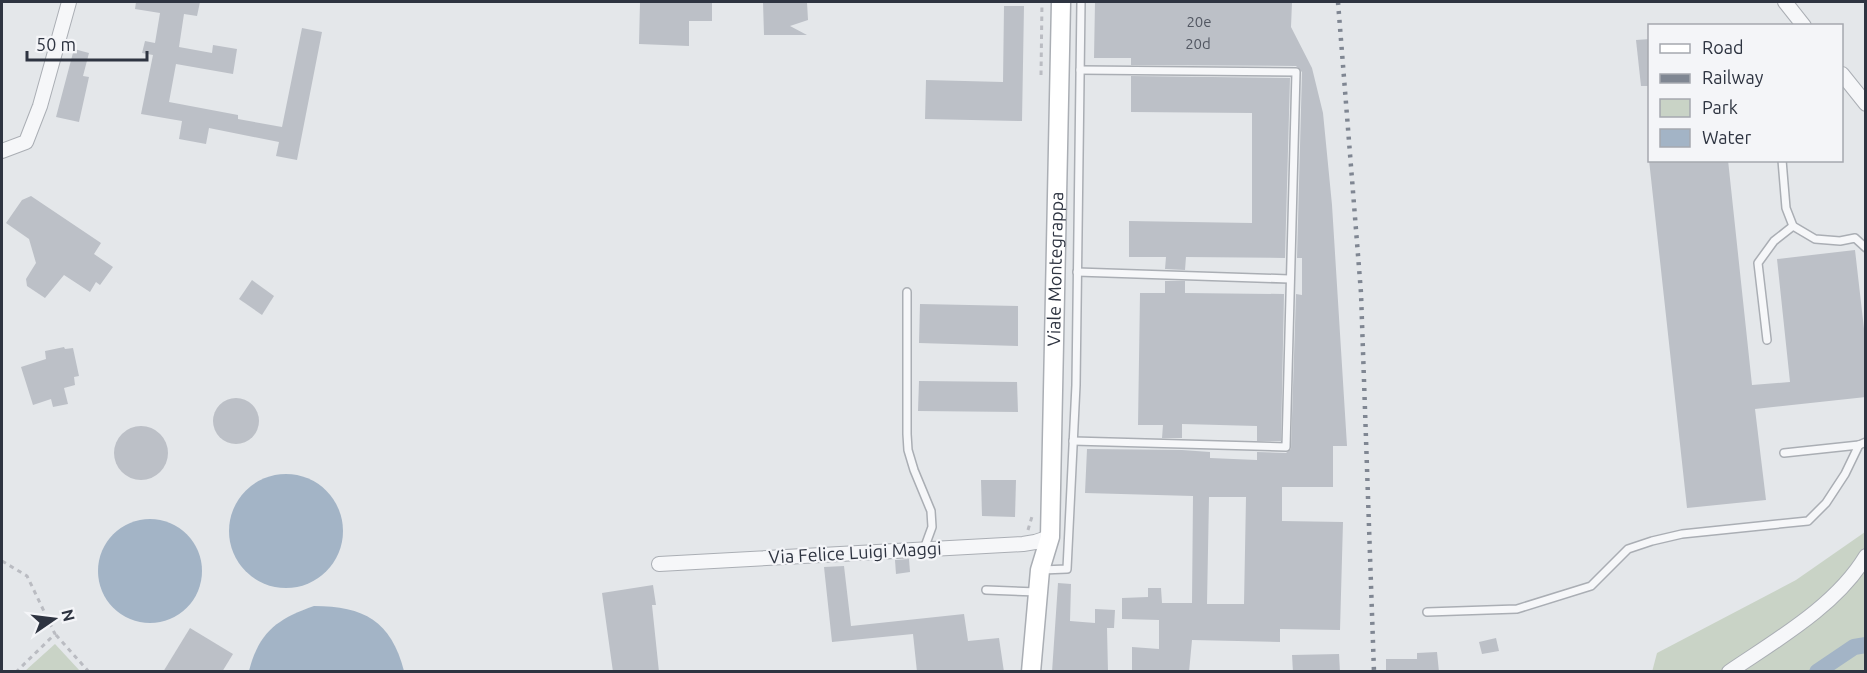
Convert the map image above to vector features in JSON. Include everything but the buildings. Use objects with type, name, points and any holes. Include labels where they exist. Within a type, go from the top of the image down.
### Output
[{"type":"main road","name":"Viale Montegrappa","points":[[1031,672],[1040,570],[1050,537],[1061,2]]},
{"type":"street","points":[[2,151],[26,142],[40,106],[69,2]]},
{"type":"street","points":[[1785,2],[1802,24]]},
{"type":"street","points":[[1843,75],[1866,104]]},
{"type":"street","name":"Via Felice Luigi Maggi","points":[[659,564],[1023,544],[1050,537]]},
{"type":"street","points":[[1729,672],[1810,616],[1858,569],[1866,556]]},
{"type":"lane","points":[[1040,570],[1067,569],[1073,441],[1081,2]]},
{"type":"lane","points":[[1073,441],[1287,447],[1289,279],[1296,72],[1080,70]]},
{"type":"lane","points":[[1782,162],[1786,208],[1793,226],[1815,239],[1840,241],[1855,238],[1866,248]]},
{"type":"lane","points":[[1767,340],[1758,263],[1774,241],[1793,226]]},
{"type":"lane","name":"Viale Montegrappa","points":[[1077,272],[1289,279]]},
{"type":"lane","points":[[907,292],[908,450],[931,511],[932,527],[924,549]]},
{"type":"lane","points":[[1784,453],[1862,443]]},
{"type":"lane","points":[[1427,612],[1517,609],[1591,586],[1628,549],[1652,541],[1682,534],[1808,521],[1826,503],[1862,443]]},
{"type":"lane","points":[[986,590],[1038,592]]},
{"type":"path","points":[[2,561],[27,576],[55,634],[88,672]]},
{"type":"path","points":[[16,672],[55,634]]},
{"type":"green space","points":[[1865,532],[1865,671],[1652,672],[1657,653],[1796,580]]},
{"type":"green space","points":[[55,644],[80,671],[25,671]]},
{"type":"water","points":[[286,474],[308,478],[327,490],[339,509],[343,531],[339,553],[327,572],[308,584],[286,588],[264,584],[245,572],[233,553],[229,531],[233,509],[245,490],[264,478]]},
{"type":"water","points":[[150,519],[170,523],[187,534],[198,551],[202,571],[198,591],[187,608],[170,619],[150,623],[130,619],[113,608],[102,591],[98,571],[102,551],[113,534],[130,523]]},
{"type":"water","points":[[314,606],[347,609],[373,620],[383,628],[391,640],[404,671],[249,671],[258,646],[271,629],[290,616]]},
{"type":"waterway","points":[[1817,672],[1854,647],[1866,645]]},
{"type":"railway","points":[[1338,2],[1361,293],[1374,672]]}]
